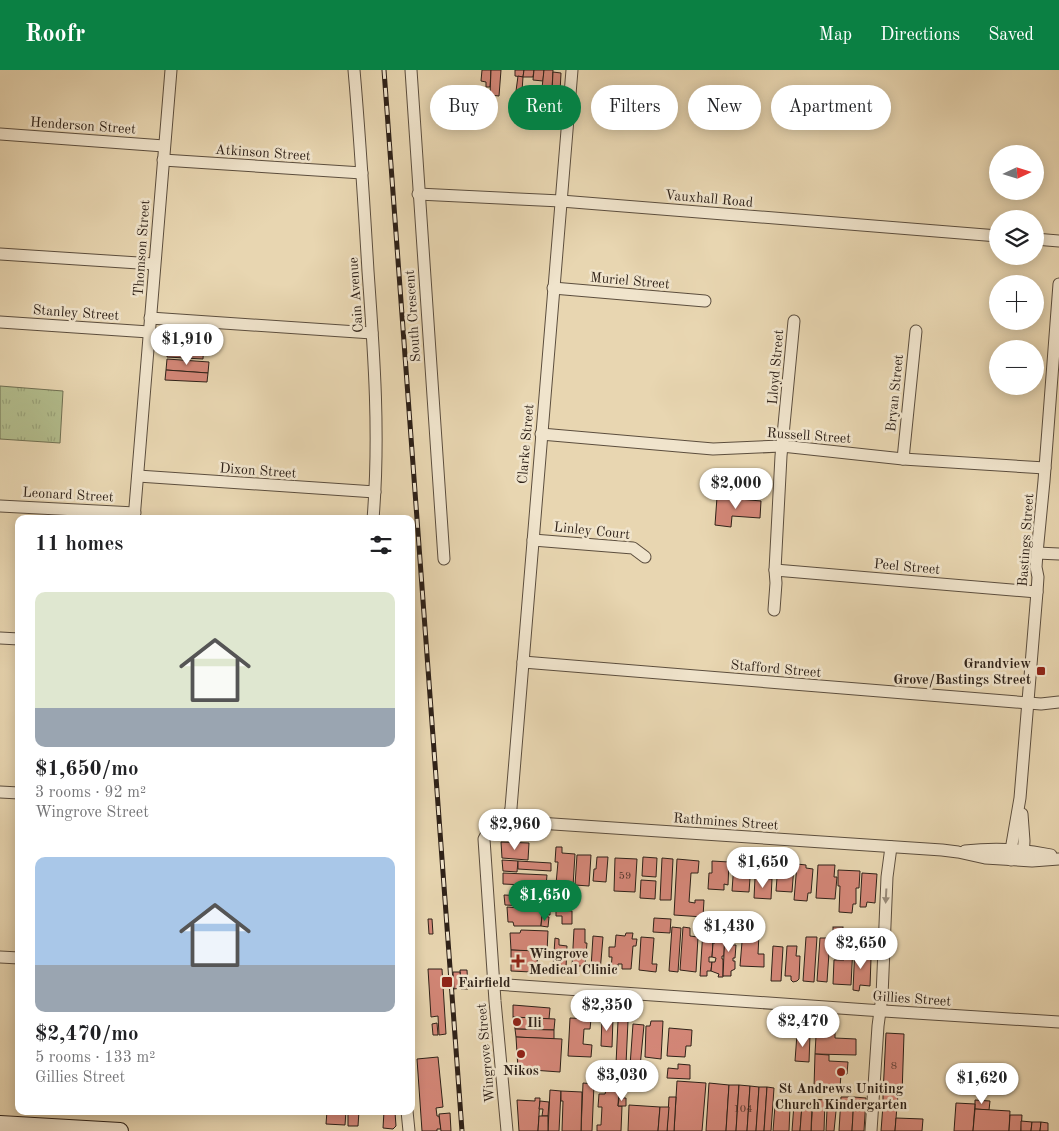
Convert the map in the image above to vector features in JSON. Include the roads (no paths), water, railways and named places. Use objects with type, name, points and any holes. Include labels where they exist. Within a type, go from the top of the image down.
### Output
[{"type":"main road","points":[[0,1124],[120,1131]]},
{"type":"street","name":"Thomson Street","points":[[134,515],[162,160],[171,70]]},
{"type":"street","name":"Cain Avenue","points":[[354,70],[377,434],[373,515]]},
{"type":"street","name":"South Crescent","points":[[410,70],[444,559]]},
{"type":"street","name":"Clarke Street","points":[[508,821],[511,808],[572,70]]},
{"type":"street","name":"Henderson Street","points":[[0,134],[164,146]]},
{"type":"street","name":"Atkinson Street","points":[[162,160],[362,173]]},
{"type":"street","name":"Vauxhall Road","points":[[418,194],[561,201],[989,235]]},
{"type":"street","points":[[1044,240],[1059,241]]},
{"type":"street","points":[[0,254],[154,264]]},
{"type":"street","name":"Bastings Street","points":[[1017,855],[1024,841],[1020,798],[1037,592],[1037,553],[1045,468],[1054,408],[1059,284]]},
{"type":"street","name":"Muriel Street","points":[[553,288],[705,301]]},
{"type":"street","points":[[150,318],[372,333]]},
{"type":"street","name":"Lloyd Street","points":[[774,610],[782,446],[794,321]]},
{"type":"street","name":"Stanley Street","points":[[0,322],[149,332]]},
{"type":"street","name":"Bryan Street","points":[[903,459],[916,331]]},
{"type":"street","name":"Russell Street","points":[[541,434],[713,449],[782,446],[903,459],[1045,468]]},
{"type":"street","name":"Dixon Street","points":[[138,476],[375,492]]},
{"type":"street","name":"Leonard Street","points":[[0,506],[121,515]]},
{"type":"street","name":"Linley Court","points":[[533,540],[633,548],[645,557]]},
{"type":"street","points":[[1037,553],[1059,554]]},
{"type":"street","name":"Peel Street","points":[[775,570],[1037,592]]},
{"type":"street","points":[[0,638],[15,639]]},
{"type":"street","name":"Stafford Street","points":[[523,662],[1028,699],[1041,704],[1059,702]]},
{"type":"street","points":[[0,792],[15,793]]},
{"type":"street","name":"Rathmines Street","points":[[492,824],[508,821],[891,847],[958,852],[985,858],[1017,855],[1032,851],[1059,858]]},
{"type":"street","name":"Wingrove Street","points":[[492,824],[484,839],[507,1131]]},
{"type":"street","points":[[871,1131],[879,1011],[882,996],[887,877],[891,847]]},
{"type":"street","points":[[0,957],[15,958]]},
{"type":"street","name":"Gillies Street","points":[[494,984],[1059,1022]]},
{"type":"street","points":[[407,1115],[409,1131]]},
{"type":"railway","points":[[384,70],[462,1131]]},
{"type":"place","name":"Grandview Grove/Bastings Street","points":[[1041,671]]},
{"type":"place","name":"Wingrove Medical Clinic","points":[[518,961]]},
{"type":"place","name":"Fairfield","points":[[447,982]]},
{"type":"place","name":"Ili","points":[[517,1022]]},
{"type":"place","name":"Nikos","points":[[521,1054]]},
{"type":"place","name":"St Andrews Uniting Church Kindergarten","points":[[841,1072]]}]
